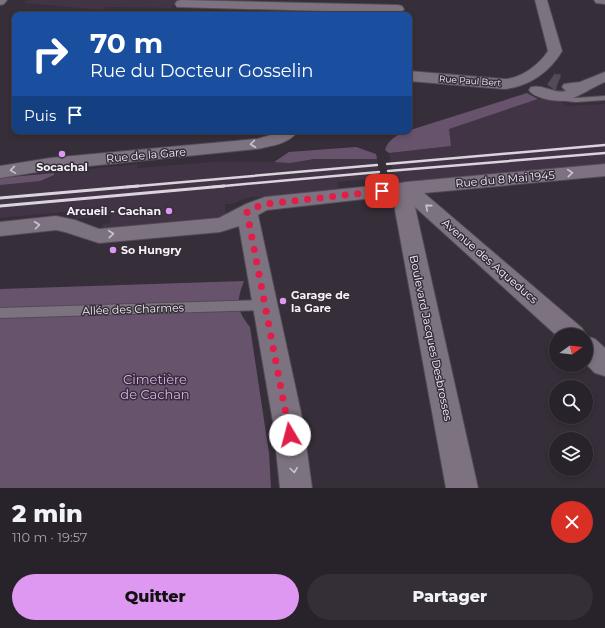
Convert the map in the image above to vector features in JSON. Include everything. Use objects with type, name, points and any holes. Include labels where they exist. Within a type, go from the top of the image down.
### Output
[{"type":"street","points":[[530,86],[535,71],[552,56],[555,51],[541,0]]},
{"type":"street","points":[[600,0],[605,0]]},
{"type":"street","points":[[181,4],[262,3],[398,8]]},
{"type":"street","points":[[535,71],[555,86],[573,94],[583,86],[605,77]]},
{"type":"street","name":"Rue Paul Bert","points":[[412,76],[530,86],[555,86]]},
{"type":"street","name":"Rue de la Gare","points":[[0,172],[50,164],[257,144],[278,138],[284,134]]},
{"type":"street","name":"Rue du 8 Mai 1945","points":[[0,230],[63,224],[89,234],[99,236],[220,225],[233,221],[253,208],[265,204],[605,170]]},
{"type":"street","name":"Avenue des Aqueducs","points":[[393,190],[564,328]]},
{"type":"street","name":"Boulevard Jacques Desbrosses","points":[[393,190],[405,210],[462,488]]},
{"type":"street","points":[[247,212],[288,422],[296,488]]},
{"type":"street","points":[[593,354],[605,365]]},
{"type":"lane","points":[[555,86],[576,100],[605,98]]},
{"type":"lane","name":"Allée des Charmes","points":[[0,313],[265,305]]},
{"type":"shaded area","points":[[28,0],[178,0],[171,8],[106,7],[102,10],[23,3]]},
{"type":"shaded area","points":[[538,99],[564,103],[565,106],[605,104],[605,164],[397,183],[389,153],[451,146],[448,129]]},
{"type":"shaded area","points":[[356,147],[376,154],[380,181],[368,179],[337,182],[339,189],[247,198],[232,204],[225,204],[226,216],[103,228],[103,224],[110,223],[111,215],[75,219],[76,211],[0,218],[0,178],[138,164],[137,168],[214,162],[274,162],[289,152]]},
{"type":"green space","points":[[527,93],[538,99],[449,129],[451,146],[389,153],[385,150],[390,141],[395,137],[400,134],[412,134],[412,129]]},
{"type":"green space","points":[[356,147],[376,154],[377,159],[314,159],[290,163],[274,162],[289,152]]},
{"type":"green space","points":[[54,173],[54,175],[40,181],[0,185],[0,178]]},
{"type":"green space","name":"Cimetière de Cachan","points":[[244,281],[239,306],[242,315],[250,327],[269,453],[271,488],[0,488],[0,289]]},
{"type":"tunnel","points":[[551,79],[556,82]]},
{"type":"railway","points":[[387,164],[605,145]]},
{"type":"railway","points":[[388,171],[605,153]]},
{"type":"railway","points":[[127,187],[377,165]]},
{"type":"railway","points":[[213,187],[379,172]]},
{"type":"railway","points":[[0,198],[138,186]]},
{"type":"railway","points":[[0,206],[224,186]]},
{"type":"place","name":"Socachal","points":[[62,154]]},
{"type":"place","name":"Arcueil - Cachan","points":[[169,211]]},
{"type":"place","name":"So Hungry","points":[[113,250]]},
{"type":"place","name":"Garage de la Gare","points":[[283,301]]},
{"type":"route","points":[[290,435],[247,212],[253,208],[265,204],[382,191]]}]
